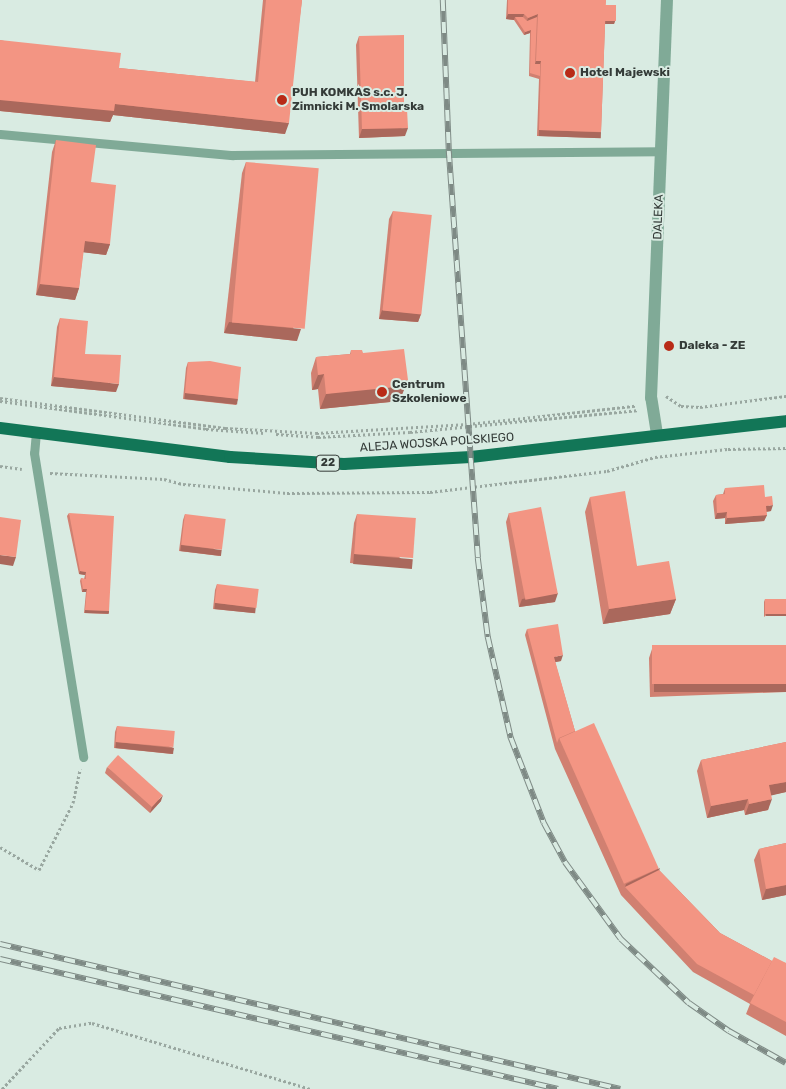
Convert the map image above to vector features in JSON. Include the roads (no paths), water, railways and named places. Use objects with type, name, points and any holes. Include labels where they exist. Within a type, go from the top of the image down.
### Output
[{"type":"main road","name":"ALEJA WOJSKA POLSKIEGO","points":[[0,428],[269,461],[344,464],[471,457],[657,434],[786,421]]},
{"type":"street","name":"DALEKA","points":[[657,434],[647,398],[661,151],[667,0]]},
{"type":"lane","points":[[0,134],[233,154],[661,151]]},
{"type":"lane","points":[[36,432],[34,453],[83,757]]},
{"type":"railway","points":[[443,0],[449,151],[478,558],[488,637],[511,738],[544,823],[565,862],[621,939],[689,1003],[729,1031],[786,1063]]},
{"type":"railway","points":[[0,944],[620,1089]]},
{"type":"railway","points":[[0,959],[558,1089]]},
{"type":"place","name":"Hotel Majewski","points":[[570,73]]},
{"type":"place","name":"PUH KOMKAS s.c. J. Zimnicki M. Smolarska","points":[[282,100]]},
{"type":"place","name":"Daleka - ZE","points":[[669,346]]},
{"type":"place","name":"Centrum Szkoleniowe","points":[[382,392]]}]
